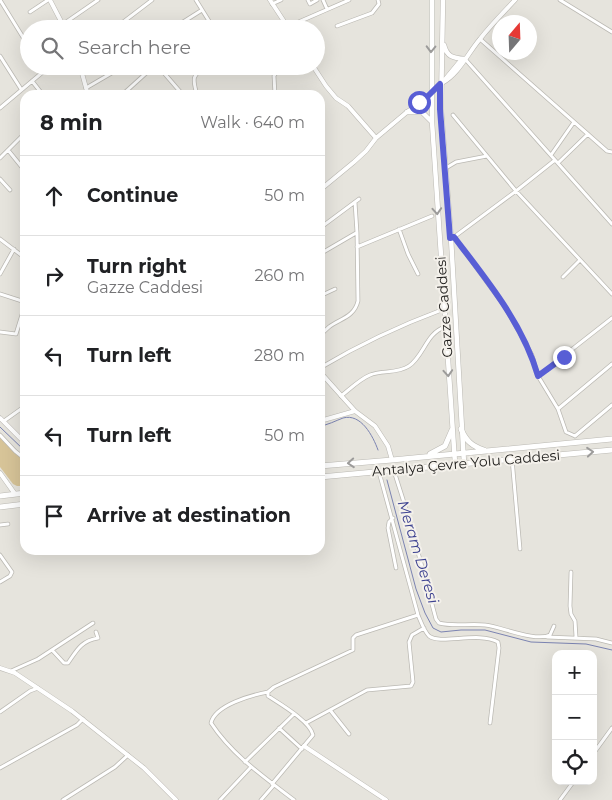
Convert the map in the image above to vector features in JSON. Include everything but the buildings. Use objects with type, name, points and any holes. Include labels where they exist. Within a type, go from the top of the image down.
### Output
[{"type":"highway","points":[[461,429],[465,438],[471,444],[487,451]]},
{"type":"highway","points":[[422,457],[434,453],[445,446],[452,430]]},
{"type":"highway","name":"Antalya Çevre Yolu Caddesi","points":[[325,466],[612,439]]},
{"type":"highway","name":"Antalya Çevre Yolu Caddesi","points":[[325,476],[464,462],[612,450]]},
{"type":"highway","points":[[0,496],[20,494]]},
{"type":"highway","points":[[0,507],[20,505]]},
{"type":"main road","name":"Gazze Caddesi","points":[[432,0],[432,122],[455,464]]},
{"type":"main road","name":"Gazze Caddesi","points":[[444,0],[440,109],[452,237],[464,462]]},
{"type":"main road","points":[[442,41],[450,57],[465,59]]},
{"type":"main road","points":[[408,112],[422,112],[432,122]]},
{"type":"street","points":[[0,0],[20,33]]},
{"type":"street","points":[[30,12],[49,0],[60,20]]},
{"type":"street","points":[[73,20],[98,0]]},
{"type":"street","points":[[126,20],[152,0]]},
{"type":"street","points":[[196,0],[208,20]]},
{"type":"street","points":[[281,0],[271,2],[283,20]]},
{"type":"street","points":[[308,0],[310,4],[317,0]]},
{"type":"street","points":[[323,0],[327,9]]},
{"type":"street","points":[[304,20],[349,0]]},
{"type":"street","points":[[337,26],[372,13],[379,4],[378,0]]},
{"type":"street","points":[[325,186],[366,151],[376,138],[425,99],[461,60],[465,59],[515,0]]},
{"type":"street","points":[[560,0],[612,32]]},
{"type":"street","points":[[186,20],[202,10]]},
{"type":"street","points":[[480,39],[607,152],[612,152]]},
{"type":"street","points":[[0,56],[21,89]]},
{"type":"street","points":[[465,59],[612,224]]},
{"type":"street","points":[[0,108],[39,75]]},
{"type":"street","points":[[82,75],[86,88],[108,75]]},
{"type":"street","points":[[129,90],[145,75]]},
{"type":"street","points":[[166,75],[179,90]]},
{"type":"street","points":[[195,75],[193,80],[196,90]]},
{"type":"street","points":[[275,75],[275,90]]},
{"type":"street","points":[[319,75],[336,98],[348,106],[376,138]]},
{"type":"street","points":[[32,81],[39,90]]},
{"type":"street","points":[[453,115],[516,191],[612,294]]},
{"type":"street","points":[[551,155],[574,122]]},
{"type":"street","points":[[558,163],[588,134]]},
{"type":"street","points":[[0,158],[20,138]]},
{"type":"street","points":[[8,150],[20,165]]},
{"type":"street","points":[[446,168],[456,162],[487,156]]},
{"type":"street","points":[[555,160],[452,237],[505,307],[532,355],[538,376],[558,409],[566,432],[575,436]]},
{"type":"street","points":[[0,179],[10,190]]},
{"type":"street","points":[[325,224],[359,199]]},
{"type":"street","points":[[325,328],[356,310],[358,301],[355,202]]},
{"type":"street","points":[[357,247],[432,216]]},
{"type":"street","points":[[399,229],[418,274]]},
{"type":"street","points":[[325,251],[357,233]]},
{"type":"street","points":[[0,239],[20,254]]},
{"type":"street","points":[[0,274],[14,250]]},
{"type":"street","points":[[563,277],[580,260]]},
{"type":"street","points":[[325,293],[335,288]]},
{"type":"street","points":[[0,294],[20,302]]},
{"type":"street","points":[[325,365],[352,348],[403,324],[444,309]]},
{"type":"street","points":[[538,376],[612,318]]},
{"type":"street","points":[[0,332],[16,334],[20,321]]},
{"type":"street","points":[[341,396],[370,375],[404,369],[411,365],[432,335],[440,328],[445,327]]},
{"type":"street","points":[[558,409],[612,364]]},
{"type":"street","points":[[325,378],[355,411],[368,419],[382,435],[392,460]]},
{"type":"street","points":[[575,436],[612,405]]},
{"type":"street","points":[[20,409],[2,420],[20,438]]},
{"type":"street","points":[[325,419],[355,411]]},
{"type":"street","points":[[0,435],[20,454]]},
{"type":"street","points":[[575,436],[575,442]]},
{"type":"street","points":[[512,458],[520,549]]},
{"type":"street","points":[[394,470],[436,619],[439,623],[446,625],[484,624],[528,635],[576,637],[612,643]]},
{"type":"street","points":[[379,471],[418,615],[429,636],[436,639],[480,637],[498,642],[499,648],[490,723]]},
{"type":"street","points":[[0,473],[15,494]]},
{"type":"street","points":[[393,518],[389,522],[388,528],[396,568]]},
{"type":"street","points":[[0,524],[8,524]]},
{"type":"street","points":[[0,555],[12,572],[10,576],[0,582]]},
{"type":"street","points":[[571,572],[570,606],[571,614],[575,621],[576,637]]},
{"type":"street","points":[[294,800],[245,762],[220,737],[211,723],[215,714],[225,707],[252,695],[268,692],[274,687],[353,650],[353,638],[356,635],[418,615]]},
{"type":"street","points":[[11,671],[52,650],[93,623]]},
{"type":"street","points":[[546,637],[550,635],[554,626]]},
{"type":"street","points":[[306,723],[367,690],[413,685],[409,642],[412,635],[424,628]]},
{"type":"street","points":[[52,650],[64,663],[68,663],[79,646],[91,639],[98,638],[96,632]]},
{"type":"street","points":[[0,668],[11,671],[39,688],[83,719],[144,768],[176,800]]},
{"type":"street","points":[[0,712],[30,691],[39,688]]},
{"type":"street","points":[[261,800],[313,736],[312,730],[306,723],[268,696],[268,692]]},
{"type":"street","points":[[330,710],[350,734]]},
{"type":"street","points":[[245,762],[294,714]]},
{"type":"street","points":[[0,768],[77,725],[83,719]]},
{"type":"street","points":[[279,728],[303,748],[386,800]]},
{"type":"street","points":[[597,749],[612,728]]},
{"type":"street","points":[[62,800],[115,767],[128,755]]},
{"type":"street","points":[[220,800],[251,767]]},
{"type":"street","points":[[560,800],[571,785]]},
{"type":"shaded area","points":[[0,437],[20,455],[20,486],[13,484],[0,467]]},
{"type":"waterway","name":"Meram Deresi","points":[[325,425],[343,418],[355,419],[361,422],[369,432],[378,450]]},
{"type":"waterway","name":"Meram Deresi","points":[[0,427],[20,446]]},
{"type":"waterway","name":"Meram Deresi","points":[[387,480],[416,589],[433,628],[441,632],[485,630],[531,642],[586,644],[612,650]]},
{"type":"route","points":[[419,102],[425,99],[440,84],[440,109],[450,238],[454,237],[505,307],[532,355],[538,376],[564,357]]}]
